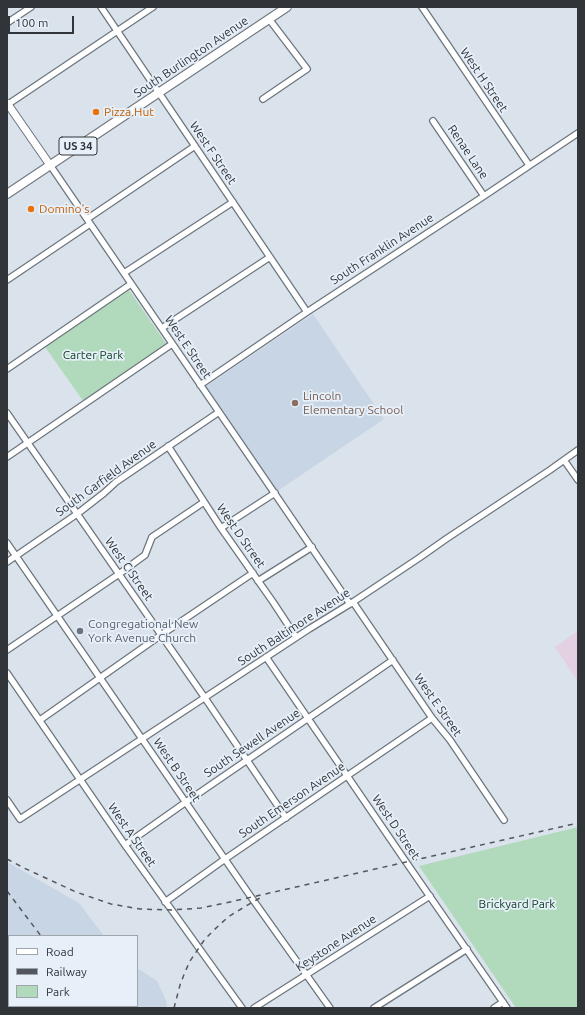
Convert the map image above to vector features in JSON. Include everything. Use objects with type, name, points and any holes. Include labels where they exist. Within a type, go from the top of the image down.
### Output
[{"type":"highway","name":"South Burlington Avenue","points":[[7,194],[287,7]]},
{"type":"main road","name":"West E Street","points":[[7,104],[50,165]]},
{"type":"street","points":[[7,23],[31,7]]},
{"type":"street","name":"West F Street","points":[[101,7],[307,312]]},
{"type":"street","points":[[7,104],[153,7]]},
{"type":"street","name":"West H Street","points":[[422,7],[529,165]]},
{"type":"street","points":[[263,99],[307,69],[269,19]]},
{"type":"street","name":"Renae Lane","points":[[434,122],[484,196]]},
{"type":"street","name":"South Franklin Avenue","points":[[200,385],[307,312],[578,133]]},
{"type":"street","points":[[7,280],[195,146]]},
{"type":"street","name":"West E Street","points":[[50,165],[274,493],[393,660],[432,718],[450,740],[504,820]]},
{"type":"street","points":[[124,273],[233,202]]},
{"type":"street","points":[[162,328],[270,257]]},
{"type":"street","points":[[7,369],[131,284]]},
{"type":"street","points":[[7,457],[172,344]]},
{"type":"street","name":"South Garfield Avenue","points":[[7,562],[77,514],[116,482],[219,412]]},
{"type":"street","name":"West C Street","points":[[7,413],[205,698],[286,818]]},
{"type":"street","name":"West D Street","points":[[168,446],[204,502],[296,637]]},
{"type":"street","name":"South Baltimore Avenue","points":[[7,800],[20,819],[296,637],[351,603],[578,450]]},
{"type":"street","points":[[564,460],[578,480]]},
{"type":"street","points":[[222,528],[274,493]]},
{"type":"street","points":[[7,650],[119,574],[144,555],[152,537],[204,502]]},
{"type":"street","name":"West B Street","points":[[7,543],[225,859],[330,1008]]},
{"type":"street","points":[[258,581],[312,547]]},
{"type":"street","points":[[40,720],[161,635],[253,573]]},
{"type":"street","name":"West D Street","points":[[266,658],[508,1008]]},
{"type":"street","name":"South Sewell Avenue","points":[[125,845],[393,660]]},
{"type":"street","name":"West A Street","points":[[7,673],[125,845],[242,1008]]},
{"type":"street","name":"South Emerson Avenue","points":[[165,902],[225,859],[432,718]]},
{"type":"street","name":"Keystone Avenue","points":[[254,1008],[430,896]]},
{"type":"street","points":[[374,1008],[467,949]]},
{"type":"street","points":[[494,1008],[503,1002]]},
{"type":"shaded area","name":"Lincoln Elementary School","points":[[313,314],[384,419],[276,492],[205,387]]},
{"type":"shaded area","points":[[578,631],[578,682],[555,647]]},
{"type":"shaded area","points":[[7,862],[79,903],[103,935],[8,935],[8,968]]},
{"type":"shaded area","points":[[7,969],[8,1007],[39,1008],[7,1008]]},
{"type":"shaded area","points":[[138,969],[157,981],[166,1000],[167,1008],[40,1008],[138,1007]]},
{"type":"green space","name":"Carter Park","points":[[129,290],[167,345],[84,402],[45,347]]},
{"type":"green space","name":"Brickyard Park","points":[[578,827],[578,1008],[516,1008],[419,866]]},
{"type":"railway","points":[[7,859],[76,892],[111,904],[140,909],[187,909],[201,908],[230,902],[578,823]]},
{"type":"railway","points":[[7,891],[40,935]]},
{"type":"railway","points":[[174,1008],[185,972],[190,961],[205,939],[228,917],[260,898]]},
{"type":"place","name":"Pizza Hut","points":[[96,112]]},
{"type":"place","name":"Domino's","points":[[31,209]]},
{"type":"place","name":"Lincoln Elementary School","points":[[295,403]]},
{"type":"place","name":"Congregational New York Avenue Church","points":[[80,631]]}]
